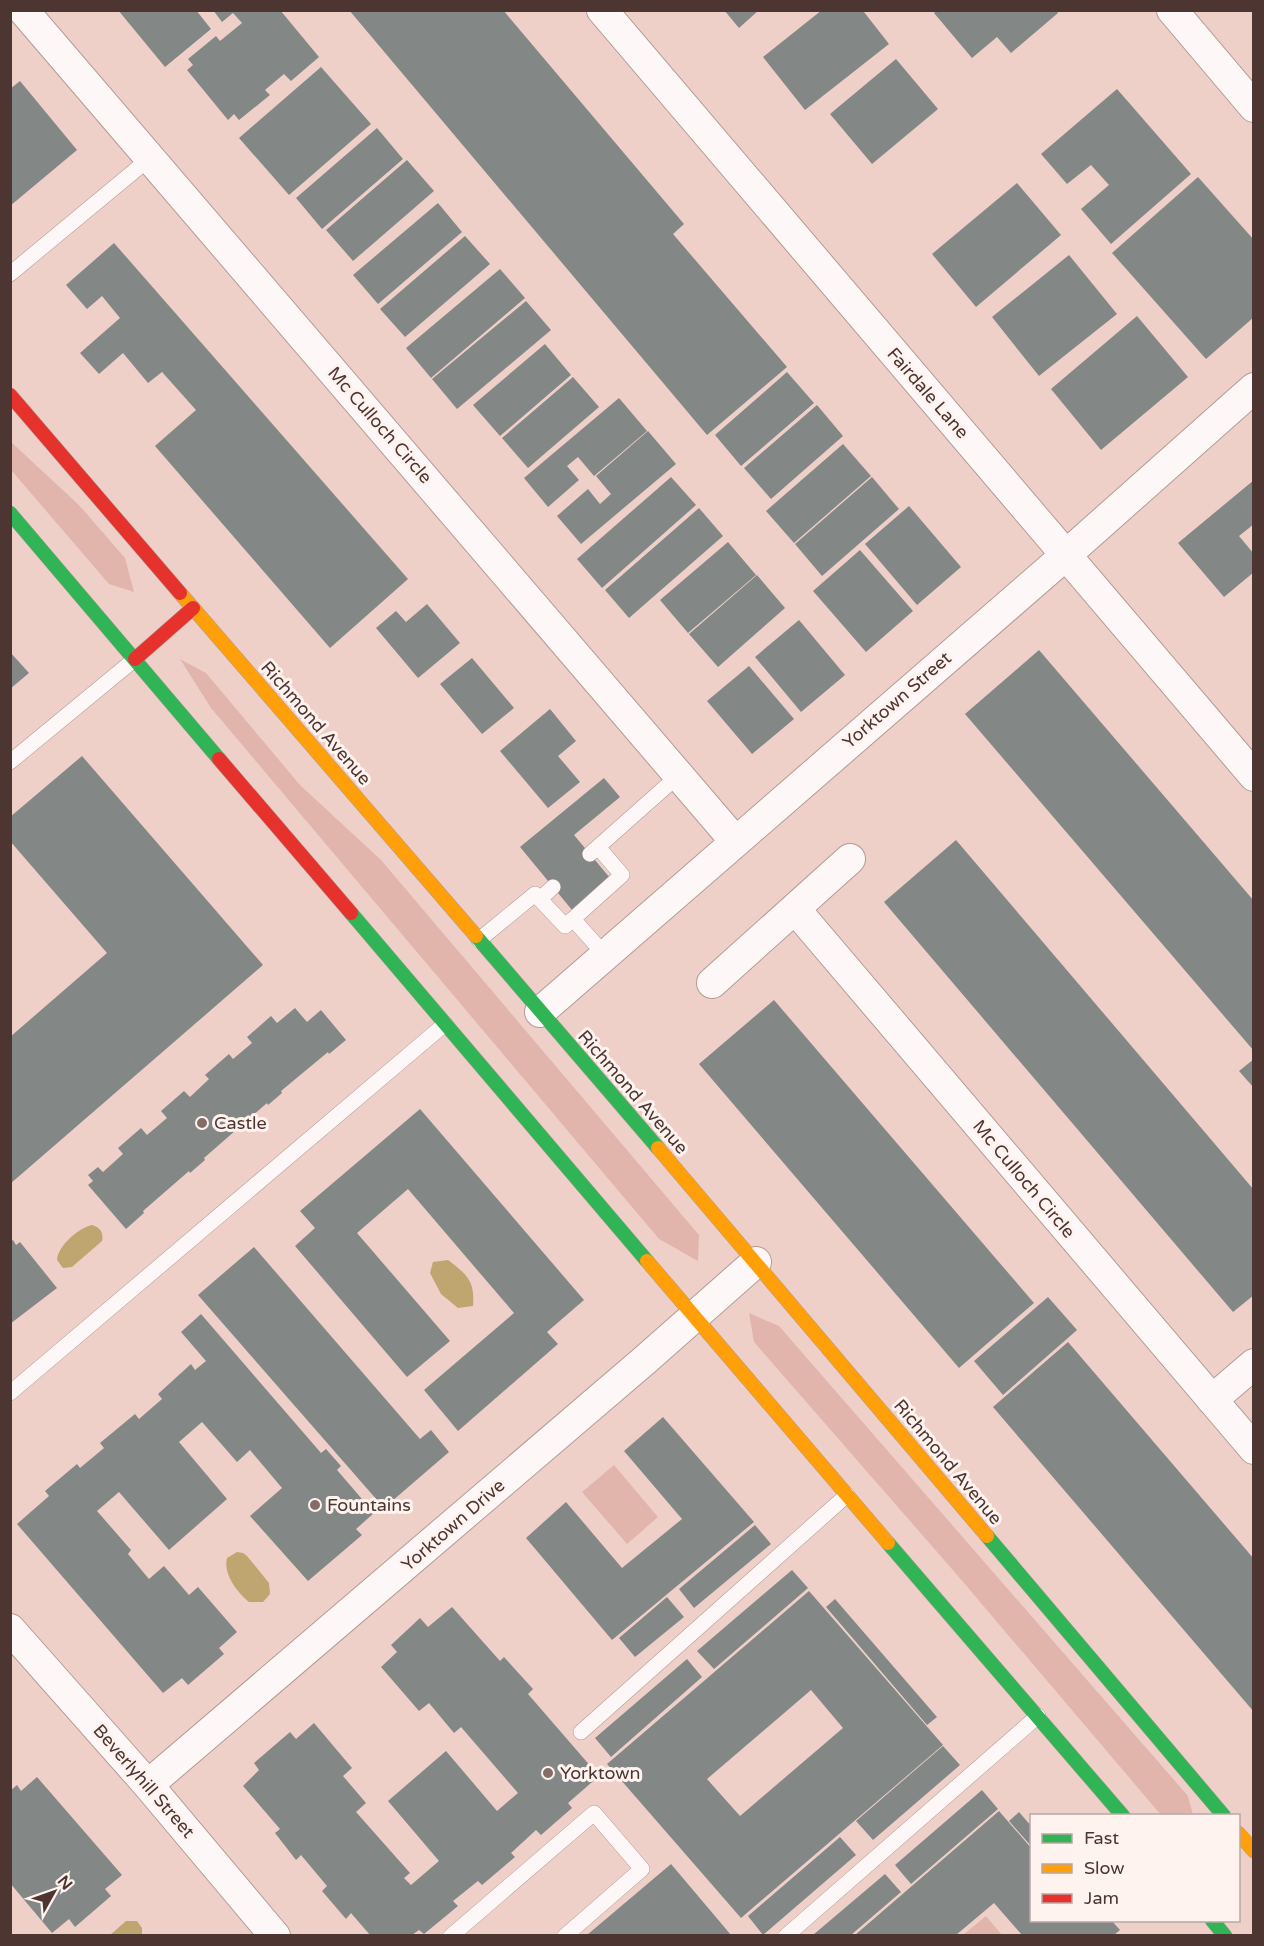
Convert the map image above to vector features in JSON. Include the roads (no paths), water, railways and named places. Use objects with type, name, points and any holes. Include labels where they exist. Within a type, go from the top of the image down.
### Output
[{"type":"main road","name":"Richmond Avenue","points":[[10,395],[756,1263],[1223,1814]]},
{"type":"main road","points":[[10,513],[694,1317],[1122,1814]]},
{"type":"main road","points":[[135,659],[194,608]]},
{"type":"main road","points":[[1240,1834],[1252,1849]]},
{"type":"main road","points":[[1213,1922],[1225,1935]]},
{"type":"street","name":"Fairdale Lane","points":[[602,10],[1254,776]]},
{"type":"street","points":[[1172,10],[1254,107]]},
{"type":"street","name":"Mc Culloch Circle","points":[[21,14],[150,158],[735,842]]},
{"type":"street","name":"Yorktown Street","points":[[540,1012],[1066,555],[1254,388]]},
{"type":"street","points":[[712,983],[850,859]]},
{"type":"street","name":"Mc Culloch Circle","points":[[795,909],[1254,1449]]},
{"type":"street","name":"Yorktown Drive","points":[[148,1785],[756,1263]]},
{"type":"street","points":[[1212,1400],[1254,1364]]},
{"type":"street","name":"Beverlyhill Street","points":[[10,1629],[148,1785],[275,1935]]},
{"type":"lane","points":[[10,274],[150,158]]},
{"type":"lane","points":[[10,762],[135,659]]},
{"type":"lane","points":[[479,940],[535,894],[565,926],[622,875],[594,851],[679,776]]},
{"type":"lane","points":[[540,899],[553,887]]},
{"type":"lane","points":[[573,919],[605,955]]},
{"type":"lane","points":[[10,1393],[445,1024]]},
{"type":"lane","points":[[581,1732],[847,1495]]},
{"type":"lane","points":[[786,1935],[1038,1716]]},
{"type":"lane","points":[[451,1935],[594,1813],[642,1869],[564,1935]]},
{"type":"lane","points":[[1203,1935],[1211,1922]]},
{"type":"place","name":"Castle","points":[[202,1123]]},
{"type":"place","name":"Fountains","points":[[315,1505]]},
{"type":"place","name":"Yorktown","points":[[548,1773]]}]
